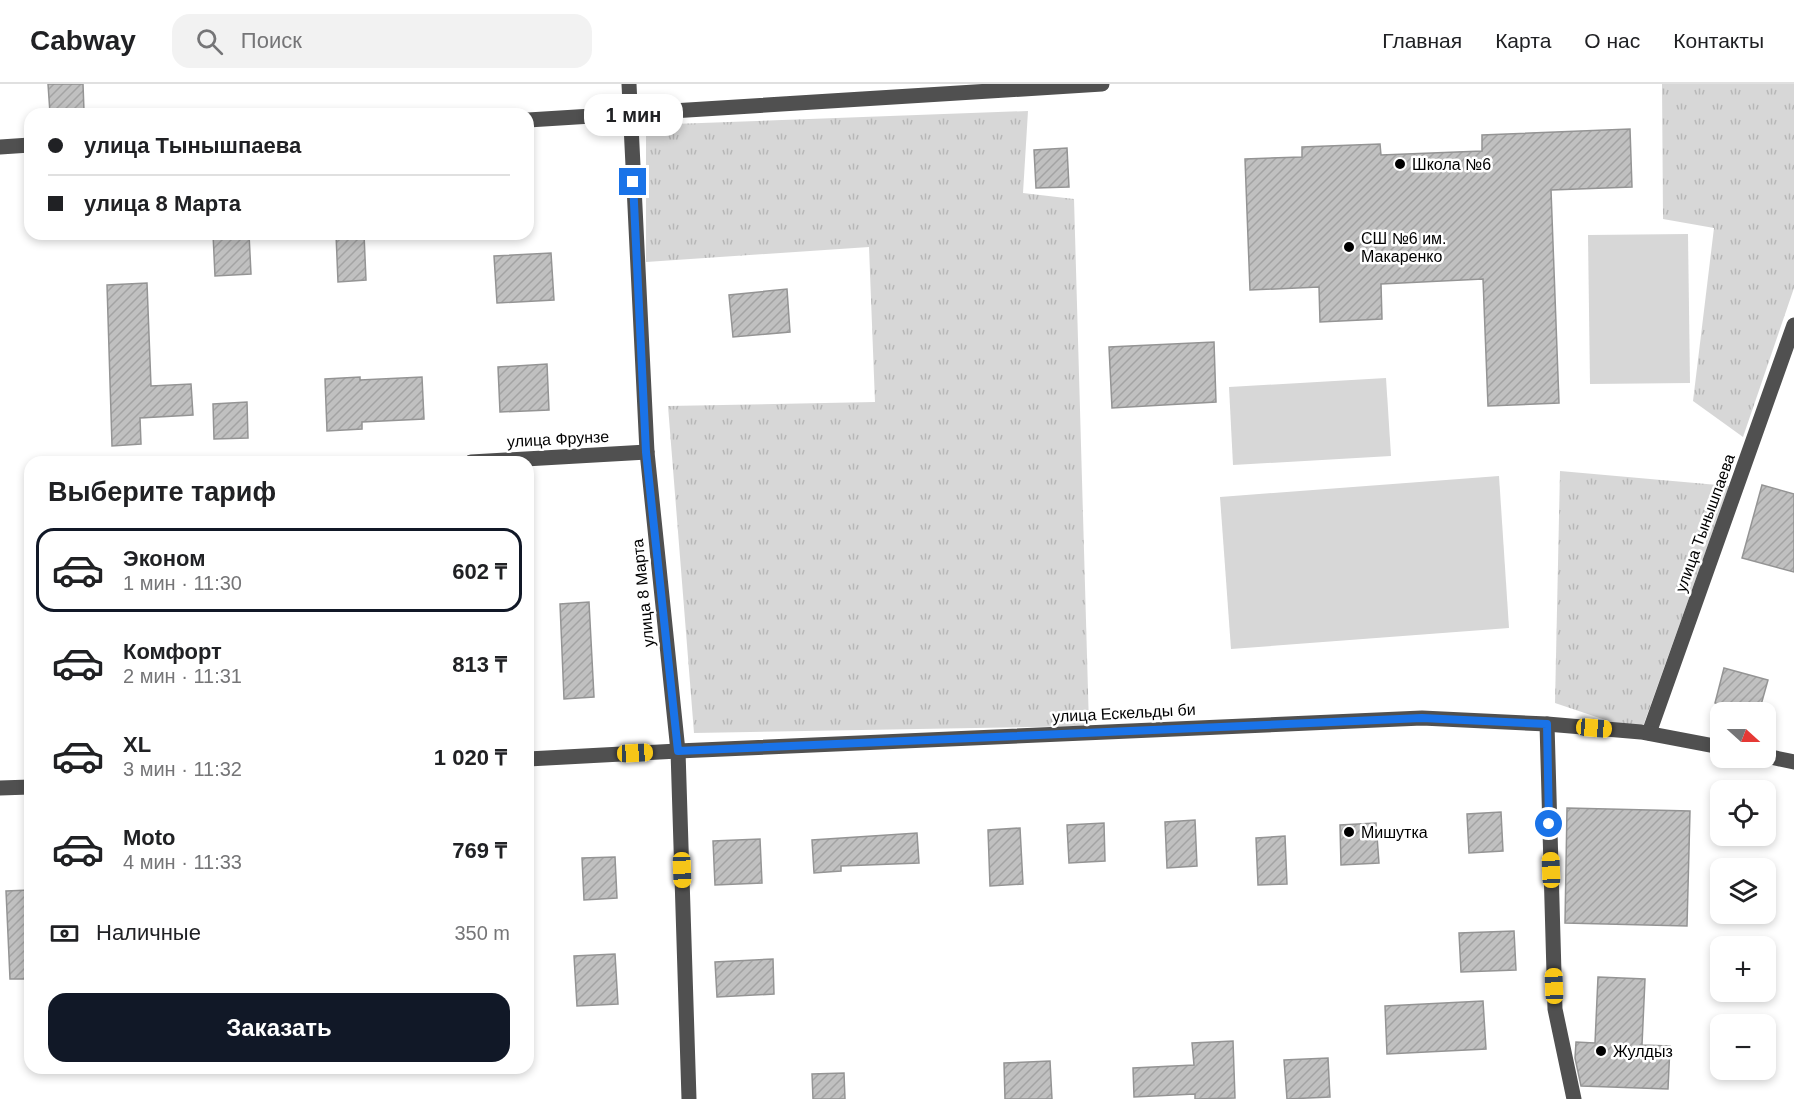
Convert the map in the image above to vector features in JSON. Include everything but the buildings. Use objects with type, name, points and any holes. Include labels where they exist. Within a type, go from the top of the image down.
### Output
[{"type":"street","name":"улица 8 Марта","points":[[629,84],[646,452],[678,751],[689,1099]]},
{"type":"street","points":[[534,120],[1102,84]]},
{"type":"street","points":[[0,147],[24,146]]},
{"type":"street","name":"улица Тынышпаева","points":[[1649,733],[1794,325]]},
{"type":"street","name":"улица Фрунзе","points":[[534,458],[646,452]]},
{"type":"street","name":"улица Ескельды би","points":[[534,759],[1422,718],[1547,724],[1649,733],[1710,745]]},
{"type":"street","points":[[1547,724],[1555,1010],[1574,1099]]},
{"type":"street","points":[[1776,758],[1794,762]]},
{"type":"street","points":[[0,788],[24,786]]},
{"type":"green space","points":[[1662,84],[1794,84],[1794,288],[1743,437],[1693,401],[1714,228],[1663,219]]},
{"type":"green space","points":[[1028,111],[1023,193],[1074,199],[1089,726],[694,733],[668,406],[875,402],[869,247],[646,262],[646,125]]},
{"type":"green space","points":[[1688,234],[1690,383],[1590,384],[1588,235]]},
{"type":"green space","points":[[1386,378],[1391,456],[1233,465],[1229,387]]},
{"type":"green space","points":[[1560,471],[1729,486],[1641,732],[1555,703]]},
{"type":"green space","points":[[1499,476],[1509,628],[1231,649],[1220,497]]},
{"type":"place","name":"Школа №6","points":[[1400,164]]},
{"type":"place","name":"СШ №6 им. Макаренко","points":[[1349,247]]},
{"type":"place","name":"Мишутка","points":[[1349,832]]},
{"type":"place","name":"Жулдыз","points":[[1601,1051]]},
{"type":"route","points":[[633,182],[646,452],[678,751],[1422,718],[1547,724],[1549,824]]}]
